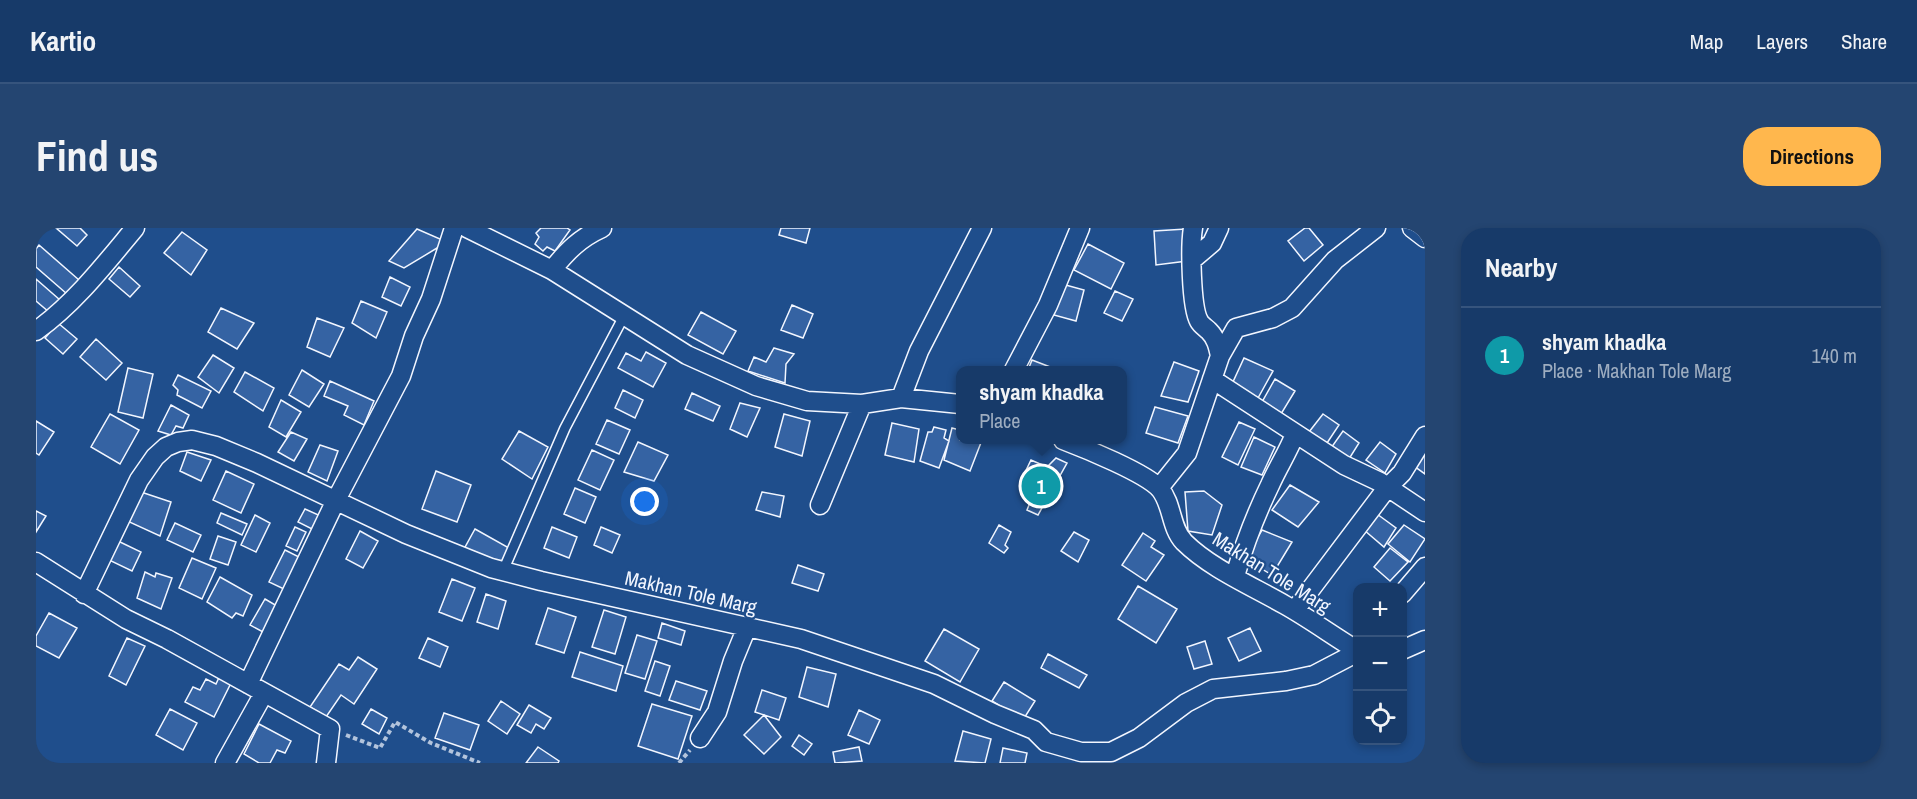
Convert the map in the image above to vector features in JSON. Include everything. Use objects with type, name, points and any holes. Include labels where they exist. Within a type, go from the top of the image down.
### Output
[{"type":"street","points":[[36,331],[75,298],[135,228]]},
{"type":"street","points":[[225,763],[336,500],[401,376],[414,336],[431,299],[454,228]]},
{"type":"street","points":[[552,270],[569,249],[587,235],[602,228]]},
{"type":"street","points":[[901,398],[919,351],[982,228]]},
{"type":"street","points":[[1016,366],[1048,305],[1080,228]]},
{"type":"street","points":[[1193,228],[1195,310],[1199,322],[1218,343],[1220,356]]},
{"type":"street","points":[[1192,260],[1212,243],[1219,228]]},
{"type":"street","points":[[1073,444],[1094,452],[1159,488],[1187,453],[1220,356],[1236,328],[1273,318],[1292,308],[1335,260],[1376,228]]},
{"type":"street","points":[[1412,228],[1425,238]]},
{"type":"street","points":[[475,230],[552,270],[687,355],[756,386],[807,401],[862,404],[901,398],[956,404]]},
{"type":"street","points":[[1212,379],[1344,465],[1380,482],[1387,489],[1425,512]]},
{"type":"street","points":[[820,505],[862,404]]},
{"type":"street","points":[[1235,576],[1244,544],[1271,483],[1288,454],[1295,434]]},
{"type":"street","points":[[1295,610],[1387,489],[1402,473],[1425,436]]},
{"type":"street","name":"Makhan Tole Marg","points":[[84,594],[140,480],[155,456],[166,447],[192,440],[216,446],[257,463],[436,547],[503,571],[801,639],[934,684],[1034,730],[1046,742],[1081,752],[1111,752],[1139,738],[1186,703],[1213,689],[1286,681],[1314,675],[1353,655]]},
{"type":"street","name":"Makhan Tole Marg","points":[[1159,488],[1170,507],[1172,523],[1183,541],[1211,563],[1295,610],[1353,649]]},
{"type":"street","points":[[36,562],[126,619],[167,639],[330,729],[326,763]]},
{"type":"street","points":[[1407,588],[1425,567]]},
{"type":"street","points":[[700,738],[717,712],[733,661],[747,627]]},
{"type":"street","points":[[1407,648],[1425,640]]},
{"type":"lane","points":[[503,571],[565,428],[624,316]]},
{"type":"path","points":[[330,729],[380,748],[395,722],[431,743],[480,763]]},
{"type":"building","points":[[56,228],[80,228],[87,235],[77,246]]},
{"type":"building","points":[[541,228],[570,230],[555,251],[547,247],[543,251],[535,244],[539,237],[536,233]]},
{"type":"building","points":[[781,228],[810,228],[806,243],[779,235]]},
{"type":"building","points":[[1305,228],[1309,228],[1323,245],[1304,261],[1288,241]]},
{"type":"building","points":[[417,229],[447,242],[404,268],[389,261]]},
{"type":"building","points":[[1186,229],[1187,261],[1156,265],[1154,231]]},
{"type":"building","points":[[182,232],[207,250],[191,275],[164,253]]},
{"type":"building","points":[[1088,244],[1124,263],[1111,289],[1074,270]]},
{"type":"building","points":[[39,245],[79,280],[67,294],[36,267],[36,249]]},
{"type":"building","points":[[119,267],[140,286],[130,297],[109,279]]},
{"type":"building","points":[[390,277],[410,287],[401,306],[382,297]]},
{"type":"building","points":[[36,279],[60,300],[49,312],[36,301]]},
{"type":"building","points":[[1062,284],[1084,290],[1076,321],[1054,315]]},
{"type":"building","points":[[1115,291],[1133,299],[1122,321],[1104,313]]},
{"type":"building","points":[[361,301],[387,312],[376,338],[352,323]]},
{"type":"building","points":[[792,305],[813,314],[803,338],[781,330]]},
{"type":"building","points":[[221,308],[254,323],[237,349],[208,332]]},
{"type":"building","points":[[701,312],[736,331],[723,354],[688,335]]},
{"type":"building","points":[[317,318],[344,328],[330,357],[307,347]]},
{"type":"building","points":[[58,323],[77,339],[63,354],[45,338]]},
{"type":"building","points":[[96,339],[122,363],[106,380],[80,357]]},
{"type":"building","points":[[774,348],[794,354],[786,364],[785,383],[748,371],[754,357],[766,362]]},
{"type":"building","points":[[646,352],[666,363],[653,387],[618,368],[626,353],[641,361]]},
{"type":"building","points":[[213,355],[234,368],[219,393],[198,377]]},
{"type":"building","points":[[1244,358],[1273,371],[1258,398],[1232,384]]},
{"type":"building","points":[[1032,360],[1048,366],[1030,366]]},
{"type":"building","points":[[1174,362],[1199,371],[1188,402],[1161,396]]},
{"type":"building","points":[[128,368],[153,374],[143,418],[118,412]]},
{"type":"building","points":[[302,370],[324,384],[309,407],[289,395]]},
{"type":"building","points":[[245,372],[274,388],[263,411],[234,392]]},
{"type":"building","points":[[178,375],[211,391],[202,408],[177,395],[178,390],[173,385]]},
{"type":"building","points":[[1275,379],[1295,391],[1281,414],[1262,402]]},
{"type":"building","points":[[330,381],[374,401],[364,425],[344,415],[348,406],[324,396]]},
{"type":"building","points":[[623,390],[643,400],[635,418],[615,408]]},
{"type":"building","points":[[692,393],[720,406],[713,421],[685,409]]},
{"type":"building","points":[[281,400],[301,412],[286,437],[269,427]]},
{"type":"building","points":[[740,403],[760,408],[747,437],[730,429]]},
{"type":"building","points":[[171,405],[189,415],[183,428],[176,426],[171,435],[158,431]]},
{"type":"building","points":[[1155,407],[1188,416],[1178,443],[1146,433]]},
{"type":"building","points":[[110,414],[139,430],[120,464],[91,447]]},
{"type":"building","points":[[784,414],[810,421],[802,456],[775,447]]},
{"type":"building","points":[[1323,414],[1339,425],[1325,446],[1309,432]]},
{"type":"building","points":[[607,420],[630,430],[619,454],[596,444]]},
{"type":"building","points":[[36,421],[54,432],[39,455],[36,453]]},
{"type":"building","points":[[1239,422],[1255,429],[1238,465],[1222,457]]},
{"type":"building","points":[[892,423],[919,429],[914,462],[885,455]]},
{"type":"building","points":[[934,427],[946,430],[944,438],[949,441],[939,468],[920,461],[928,432],[932,432]]},
{"type":"building","points":[[952,428],[956,429],[956,444],[980,444],[970,471],[944,460]]},
{"type":"building","points":[[519,431],[548,447],[532,479],[502,459]]},
{"type":"building","points":[[1343,431],[1359,443],[1349,459],[1331,448]]},
{"type":"building","points":[[291,432],[307,439],[294,461],[278,452]]},
{"type":"building","points":[[1254,437],[1275,447],[1262,475],[1241,467]]},
{"type":"building","points":[[638,442],[668,455],[654,481],[624,472]]},
{"type":"building","points":[[1380,442],[1396,454],[1385,473],[1366,460]]},
{"type":"building","points":[[320,445],[338,451],[327,481],[308,472]]},
{"type":"building","points":[[592,450],[614,460],[600,490],[578,480]]},
{"type":"building","points":[[187,452],[211,460],[201,481],[180,471]]},
{"type":"building","points":[[1425,453],[1425,474],[1414,466]]},
{"type":"building","points":[[1056,458],[1067,463],[1038,515],[1027,510],[1035,490],[1020,483],[1031,460],[1047,467]]},
{"type":"building","points":[[226,471],[254,484],[241,513],[213,500]]},
{"type":"building","points":[[436,471],[471,485],[457,522],[422,509]]},
{"type":"building","points":[[1290,485],[1319,502],[1298,527],[1272,510]]},
{"type":"building","points":[[575,488],[596,497],[585,523],[564,514]]},
{"type":"building","points":[[138,491],[171,502],[160,536],[125,520]]},
{"type":"building","points":[[1204,491],[1222,505],[1212,535],[1188,531],[1185,492]]},
{"type":"building","points":[[762,492],[784,496],[780,517],[756,510]]},
{"type":"building","points":[[305,509],[323,517],[316,531],[298,522]]},
{"type":"building","points":[[36,511],[46,516],[36,532]]},
{"type":"building","points":[[221,513],[247,524],[242,535],[217,523]]},
{"type":"building","points":[[1377,514],[1396,528],[1384,547],[1364,530]]},
{"type":"building","points":[[255,515],[270,523],[256,552],[241,545]]},
{"type":"building","points":[[175,523],[201,535],[193,552],[167,540]]},
{"type":"building","points":[[999,525],[1011,532],[1005,545],[1008,548],[1004,553],[989,543]]},
{"type":"building","points":[[1404,525],[1425,539],[1410,562],[1388,544]]},
{"type":"building","points":[[295,527],[306,532],[297,551],[286,546]]},
{"type":"building","points":[[552,527],[577,537],[569,558],[544,548]]},
{"type":"building","points":[[601,527],[620,535],[612,553],[594,545]]},
{"type":"building","points":[[475,529],[509,548],[498,568],[464,549]]},
{"type":"building","points":[[1262,530],[1292,542],[1272,575],[1245,559]]},
{"type":"building","points":[[360,531],[378,541],[363,568],[346,559]]},
{"type":"building","points":[[1074,532],[1089,540],[1078,562],[1061,551]]},
{"type":"building","points":[[1143,533],[1155,541],[1151,547],[1164,555],[1146,581],[1122,565]]},
{"type":"building","points":[[218,536],[236,542],[228,565],[210,559]]},
{"type":"building","points":[[118,541],[141,552],[132,571],[109,560]]},
{"type":"building","points":[[1390,548],[1408,562],[1390,581],[1374,567]]},
{"type":"building","points":[[285,550],[301,558],[286,590],[269,582]]},
{"type":"building","points":[[192,558],[216,568],[202,599],[179,588]]},
{"type":"building","points":[[798,565],[824,574],[818,591],[792,583]]},
{"type":"building","points":[[145,572],[155,577],[156,573],[172,578],[161,609],[137,598]]},
{"type":"building","points":[[220,577],[252,595],[243,616],[236,613],[232,618],[207,602]]},
{"type":"building","points":[[452,579],[475,588],[462,621],[439,612]]},
{"type":"building","points":[[1138,586],[1177,609],[1156,643],[1118,619]]},
{"type":"building","points":[[486,594],[506,601],[498,629],[477,622]]},
{"type":"building","points":[[265,599],[277,606],[263,632],[250,625]]},
{"type":"building","points":[[548,608],[576,617],[564,653],[536,644]]},
{"type":"building","points":[[604,610],[626,617],[615,654],[592,647]]},
{"type":"building","points":[[49,613],[77,628],[59,658],[36,646],[36,636]]},
{"type":"building","points":[[662,623],[685,631],[681,645],[658,638]]},
{"type":"building","points":[[1250,628],[1261,651],[1239,661],[1228,638]]},
{"type":"building","points":[[944,629],[979,649],[960,682],[925,661]]},
{"type":"building","points":[[637,635],[657,641],[645,679],[625,673]]},
{"type":"building","points":[[127,638],[145,646],[126,685],[109,676]]},
{"type":"building","points":[[428,638],[448,647],[440,667],[419,658]]},
{"type":"building","points":[[1205,641],[1212,664],[1194,669],[1187,647]]},
{"type":"building","points":[[580,652],[623,666],[616,691],[572,677]]},
{"type":"building","points":[[1048,654],[1087,675],[1079,688],[1041,668]]},
{"type":"building","points":[[358,657],[377,669],[354,704],[341,695],[326,717],[310,707],[339,664],[349,670]]},
{"type":"building","points":[[655,661],[670,666],[660,696],[645,691]]},
{"type":"building","points":[[807,667],[836,674],[828,707],[799,697]]},
{"type":"building","points":[[221,673],[233,679],[214,717],[185,702],[193,687],[200,690],[206,679],[216,684]]},
{"type":"building","points":[[676,681],[707,691],[700,710],[669,700]]},
{"type":"building","points":[[1004,682],[1035,701],[1023,720],[992,701]]},
{"type":"building","points":[[762,690],[786,698],[779,720],[755,712]]},
{"type":"building","points":[[501,701],[520,714],[507,734],[488,721]]},
{"type":"building","points":[[652,704],[692,716],[678,759],[638,746]]},
{"type":"building","points":[[529,705],[551,718],[544,729],[536,724],[531,733],[517,725]]},
{"type":"building","points":[[170,709],[197,723],[183,750],[156,735]]},
{"type":"building","points":[[371,709],[387,718],[379,734],[362,724]]},
{"type":"building","points":[[859,710],[880,720],[869,744],[848,735]]},
{"type":"building","points":[[444,713],[479,725],[470,750],[435,738]]},
{"type":"building","points":[[764,715],[781,737],[764,754],[744,735]]},
{"type":"building","points":[[259,724],[291,741],[285,753],[277,750],[270,763],[259,763],[244,754]]},
{"type":"building","points":[[963,731],[991,739],[985,763],[955,761]]},
{"type":"building","points":[[799,735],[812,744],[804,755],[792,746]]},
{"type":"building","points":[[538,747],[559,761],[558,763],[526,763]]},
{"type":"building","points":[[859,747],[862,761],[835,763],[833,752]]},
{"type":"building","points":[[1003,748],[1027,753],[1025,763],[1000,763]]},
{"type":"place","name":"shyam khadka","points":[[1041,486]]}]
